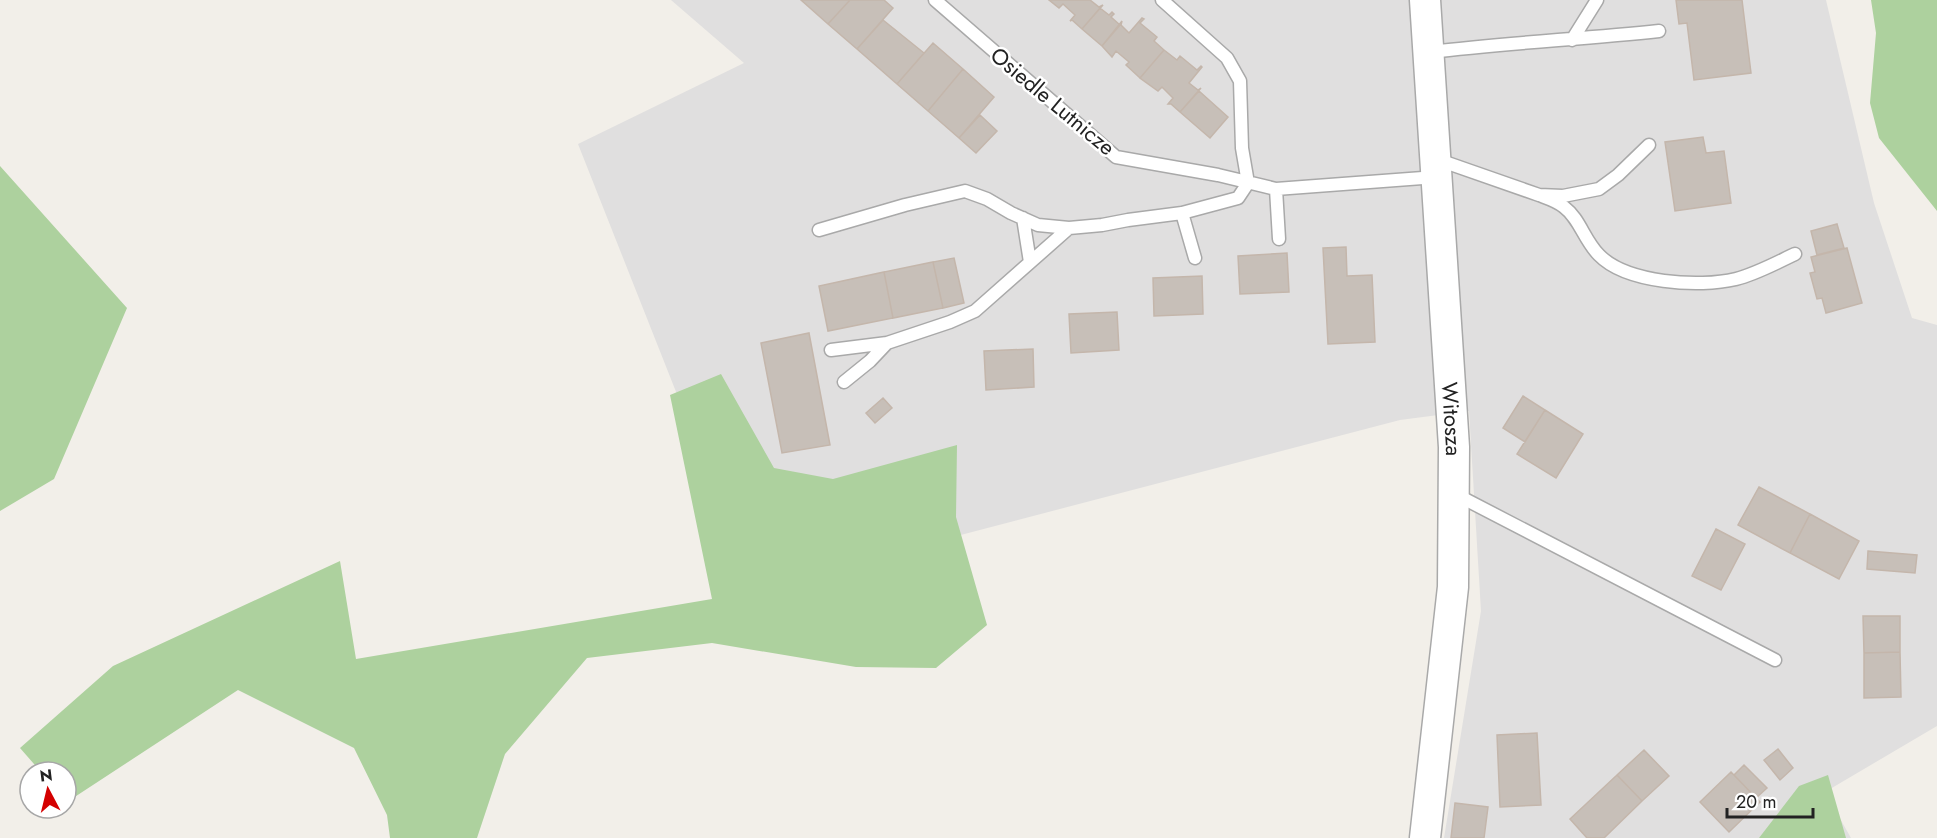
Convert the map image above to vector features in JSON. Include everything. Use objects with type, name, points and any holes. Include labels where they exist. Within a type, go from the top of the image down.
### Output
[{"type":"street","name":"Witosza","points":[[1425,0],[1454,447],[1453,587],[1425,838]]},
{"type":"lane","points":[[819,230],[904,205],[966,191],[1038,225],[1069,228],[1182,213],[1239,198],[1248,183],[1242,148],[1240,81],[1227,58],[1162,0]]},
{"type":"lane","points":[[1572,40],[1597,0]]},
{"type":"lane","name":"Osiedle Lutnicze","points":[[939,2],[1116,157],[1218,175],[1276,189],[1435,168]]},
{"type":"lane","points":[[1428,52],[1659,31]]},
{"type":"lane","points":[[1539,195],[1563,196],[1599,189],[1618,175],[1649,145]]},
{"type":"lane","points":[[1435,168],[1539,195],[1563,206],[1575,218],[1584,237],[1600,256],[1621,270],[1641,277],[1703,282],[1736,279],[1795,254]]},
{"type":"lane","points":[[1276,189],[1279,239]]},
{"type":"lane","points":[[1182,213],[1195,258]]},
{"type":"lane","points":[[1023,218],[1030,262]]},
{"type":"lane","points":[[831,350],[887,343],[975,311],[1069,228]]},
{"type":"lane","points":[[844,382],[870,361],[887,343]]},
{"type":"lane","points":[[1454,493],[1775,660]]},
{"type":"shaded area","points":[[671,0],[1826,0],[1874,203],[1912,318],[1937,325],[1937,726],[1825,792],[1851,838],[1444,838],[1481,611],[1469,411],[1400,420],[754,589],[578,144],[744,63]]},
{"type":"green space","points":[[1871,0],[1937,0],[1937,211],[1879,138],[1870,103],[1876,33]]},
{"type":"green space","points":[[0,166],[127,308],[54,479],[0,511]]},
{"type":"green space","points":[[721,374],[774,468],[833,479],[957,445],[956,517],[987,625],[936,668],[856,667],[712,643],[587,658],[505,754],[477,838],[390,838],[387,815],[354,748],[238,690],[78,795],[78,760],[30,760],[20,748],[113,666],[340,561],[356,659],[712,599],[670,395]]},
{"type":"green space","points":[[1828,775],[1846,838],[1759,838],[1799,786]]},
{"type":"building","points":[[801,0],[850,0],[828,24]]},
{"type":"building","points":[[850,0],[884,0],[893,8],[857,49],[828,24]]},
{"type":"building","points":[[1049,0],[1090,0],[1099,7],[1103,5],[1082,29],[1072,20],[1070,21],[1075,15],[1063,4],[1059,8]]},
{"type":"building","points":[[1676,0],[1742,0],[1751,73],[1694,80],[1687,23],[1679,24]]},
{"type":"building","points":[[1100,8],[1109,15],[1112,12],[1114,14],[1111,17],[1120,25],[1102,46],[1082,29]]},
{"type":"building","points":[[1142,18],[1144,19],[1140,23],[1157,37],[1154,41],[1164,50],[1140,78],[1126,65],[1129,62],[1116,51],[1112,57],[1102,46],[1122,21],[1121,25],[1129,33]]},
{"type":"building","points":[[883,20],[924,53],[897,84],[857,49]]},
{"type":"building","points":[[933,43],[963,69],[928,111],[897,84]]},
{"type":"building","points":[[1164,50],[1177,60],[1180,56],[1197,70],[1202,67],[1189,83],[1198,90],[1201,88],[1180,112],[1168,104],[1173,98],[1162,87],[1158,91],[1140,78]]},
{"type":"building","points":[[963,69],[994,97],[959,138],[928,111]]},
{"type":"building","points":[[1199,91],[1228,117],[1210,138],[1180,112]]},
{"type":"building","points":[[980,115],[997,131],[976,153],[959,138]]},
{"type":"building","points":[[1703,137],[1706,153],[1724,151],[1731,203],[1675,211],[1665,142]]},
{"type":"building","points":[[1837,224],[1844,248],[1817,255],[1811,231]]},
{"type":"building","points":[[1346,247],[1347,276],[1372,275],[1375,342],[1328,344],[1323,248]]},
{"type":"building","points":[[1847,248],[1862,303],[1826,313],[1822,298],[1817,299],[1810,273],[1815,272],[1811,257]]},
{"type":"building","points":[[1287,253],[1289,292],[1240,294],[1238,256]]},
{"type":"building","points":[[954,258],[964,303],[943,308],[933,262]]},
{"type":"building","points":[[933,262],[943,308],[893,318],[884,272]]},
{"type":"building","points":[[884,272],[893,318],[828,331],[819,286]]},
{"type":"building","points":[[1202,276],[1203,314],[1154,316],[1153,278]]},
{"type":"building","points":[[1117,312],[1119,350],[1071,353],[1069,314]]},
{"type":"building","points":[[809,333],[830,445],[782,453],[761,343]]},
{"type":"building","points":[[1033,349],[1034,387],[986,390],[984,351]]},
{"type":"building","points":[[1523,396],[1545,410],[1525,442],[1503,428]]},
{"type":"building","points":[[883,398],[892,408],[875,423],[866,413]]},
{"type":"building","points":[[1545,410],[1583,434],[1556,478],[1517,454]]},
{"type":"building","points":[[1759,487],[1810,514],[1790,553],[1738,525]]},
{"type":"building","points":[[1810,514],[1859,541],[1839,579],[1790,553]]},
{"type":"building","points":[[1716,529],[1745,544],[1721,590],[1692,576]]},
{"type":"building","points":[[1868,551],[1917,555],[1915,573],[1867,569]]},
{"type":"building","points":[[1863,616],[1900,616],[1900,652],[1864,653]]},
{"type":"building","points":[[1900,652],[1901,697],[1864,698],[1864,653]]},
{"type":"building","points":[[1537,733],[1541,805],[1500,807],[1497,735]]},
{"type":"building","points":[[1778,749],[1793,768],[1780,780],[1764,760]]},
{"type":"building","points":[[1644,750],[1669,776],[1642,801],[1617,775]]},
{"type":"building","points":[[1744,765],[1767,788],[1756,798],[1734,775]]},
{"type":"building","points":[[1731,772],[1760,802],[1729,832],[1700,802]]},
{"type":"building","points":[[1617,775],[1642,801],[1604,838],[1587,838],[1570,819]]},
{"type":"building","points":[[1455,803],[1488,807],[1484,838],[1451,838]]}]
